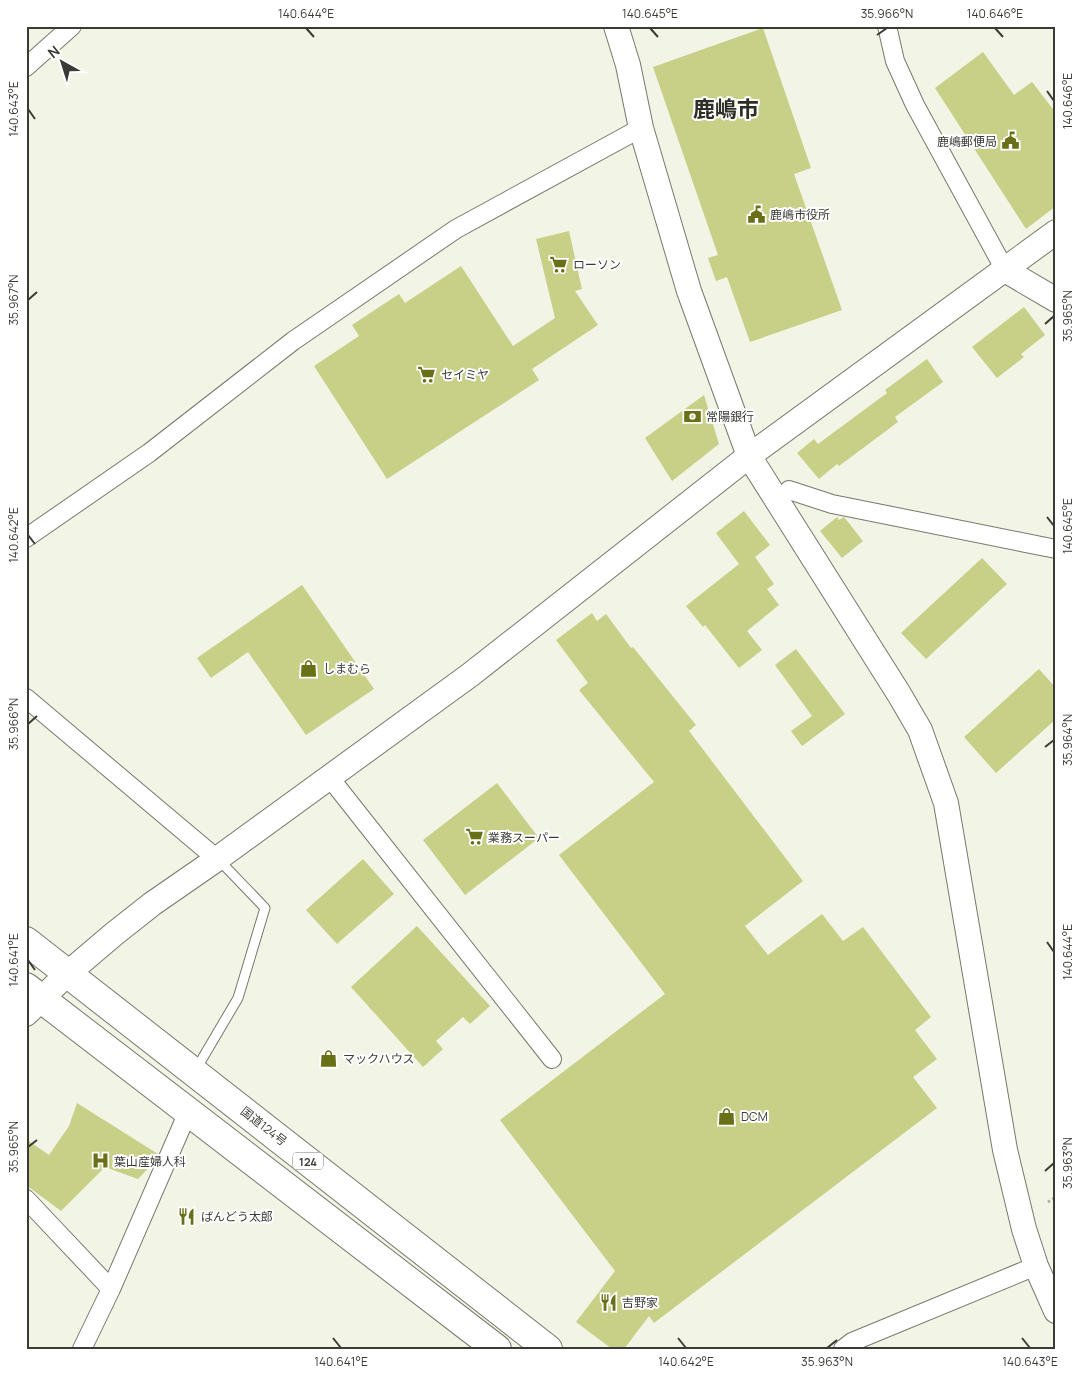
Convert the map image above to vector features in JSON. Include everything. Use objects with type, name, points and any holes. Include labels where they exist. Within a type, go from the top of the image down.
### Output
[{"type":"highway","name":"国道124号","points":[[26,941],[548,1349]]},
{"type":"highway","name":"124","points":[[31,1000],[188,1112],[497,1349]]},
{"type":"street","points":[[26,67],[72,26]]},
{"type":"street","points":[[616,26],[628,65],[641,128],[689,291],[749,456],[899,694],[920,730],[933,763],[946,803],[1005,1150],[1024,1229],[1036,1266],[1056,1311]]},
{"type":"street","points":[[887,26],[895,60],[915,105],[1005,270],[1056,300]]},
{"type":"street","points":[[26,538],[149,453],[293,341],[456,229],[641,128]]},
{"type":"street","points":[[31,1000],[67,974],[145,910],[470,675],[749,456],[1056,232]]},
{"type":"street","points":[[790,490],[832,504],[1056,549]]},
{"type":"street","points":[[26,698],[217,859]]},
{"type":"street","points":[[330,778],[552,1058]]},
{"type":"street","points":[[86,1347],[188,1112]]},
{"type":"street","points":[[26,1199],[111,1289]]},
{"type":"street","points":[[843,1349],[852,1342],[1036,1266]]},
{"type":"lane","points":[[194,1072],[238,998],[266,908],[217,859]]},
{"type":"path","points":[[1048,1202],[1056,1197]]},
{"type":"building","name":"鹿嶋市役所","points":[[763,28],[811,168],[794,174],[842,310],[750,342],[727,277],[716,281],[708,258],[718,255],[653,67]]},
{"type":"building","points":[[983,52],[1014,95],[1032,82],[1056,113],[1056,206],[1026,229],[935,88]]},
{"type":"building","name":"セイミヤ","points":[[569,231],[582,289],[575,291],[598,325],[532,369],[539,380],[387,479],[314,366],[359,336],[352,325],[399,294],[405,303],[461,266],[513,346],[555,318],[536,239]]},
{"type":"building","points":[[1024,307],[1045,335],[1021,354],[1024,357],[997,378],[972,347]]},
{"type":"building","points":[[927,359],[943,382],[895,417],[898,422],[839,466],[837,464],[819,479],[797,453],[814,439],[818,444],[887,393],[885,390]]},
{"type":"building","name":"常陽銀行","points":[[704,395],[719,444],[672,481],[645,438]]},
{"type":"building","points":[[744,511],[770,545],[755,557],[774,584],[767,589],[779,605],[747,631],[762,650],[739,668],[705,625],[703,627],[686,606],[739,564],[716,533]]},
{"type":"building","points":[[837,517],[839,520],[844,517],[863,541],[842,558],[820,531]]},
{"type":"building","points":[[982,558],[1007,584],[926,659],[901,633]]},
{"type":"building","name":"しまむら","points":[[302,585],[374,689],[306,735],[248,652],[211,678],[197,658]]},
{"type":"building","points":[[592,613],[597,621],[606,614],[631,648],[633,647],[696,725],[689,731],[803,881],[745,926],[768,955],[822,914],[843,941],[863,927],[931,1017],[915,1030],[937,1059],[913,1077],[937,1108],[654,1323],[649,1316],[624,1349],[612,1349],[576,1322],[615,1271],[500,1120],[665,994],[559,855],[654,782],[579,690],[588,683],[556,640]]},
{"type":"building","points":[[796,649],[845,714],[802,746],[791,731],[812,716],[775,665]]},
{"type":"building","points":[[1039,669],[1056,688],[1056,719],[996,773],[964,737]]},
{"type":"building","points":[[497,783],[539,838],[465,895],[423,840]]},
{"type":"building","points":[[363,859],[394,894],[337,944],[306,910]]},
{"type":"building","points":[[417,926],[490,1006],[470,1024],[463,1017],[436,1041],[443,1049],[423,1067],[351,987]]},
{"type":"building","name":"葉山産婦人科","points":[[77,1103],[158,1154],[155,1161],[138,1179],[105,1167],[61,1211],[26,1185],[26,1139],[49,1155],[69,1126]]},
{"type":"place","name":"鹿嶋郵便局","points":[[1011,141]]},
{"type":"place","name":"鹿嶋市役所","points":[[756,214]]},
{"type":"place","name":"ローソン","points":[[559,264]]},
{"type":"place","name":"セイミヤ","points":[[427,374]]},
{"type":"place","name":"常陽銀行","points":[[692,416]]},
{"type":"place","name":"しまむら","points":[[309,668]]},
{"type":"place","name":"業務スーパー","points":[[474,837]]},
{"type":"place","name":"マックハウス","points":[[329,1058]]},
{"type":"place","name":"DCM","points":[[727,1116]]},
{"type":"place","name":"葉山産婦人科","points":[[100,1161]]},
{"type":"place","name":"ばんどう太郎","points":[[187,1216]]},
{"type":"place","name":"吉野家","points":[[608,1302]]},
{"type":"district","name":"鹿嶋市","points":[[726,109]]}]
